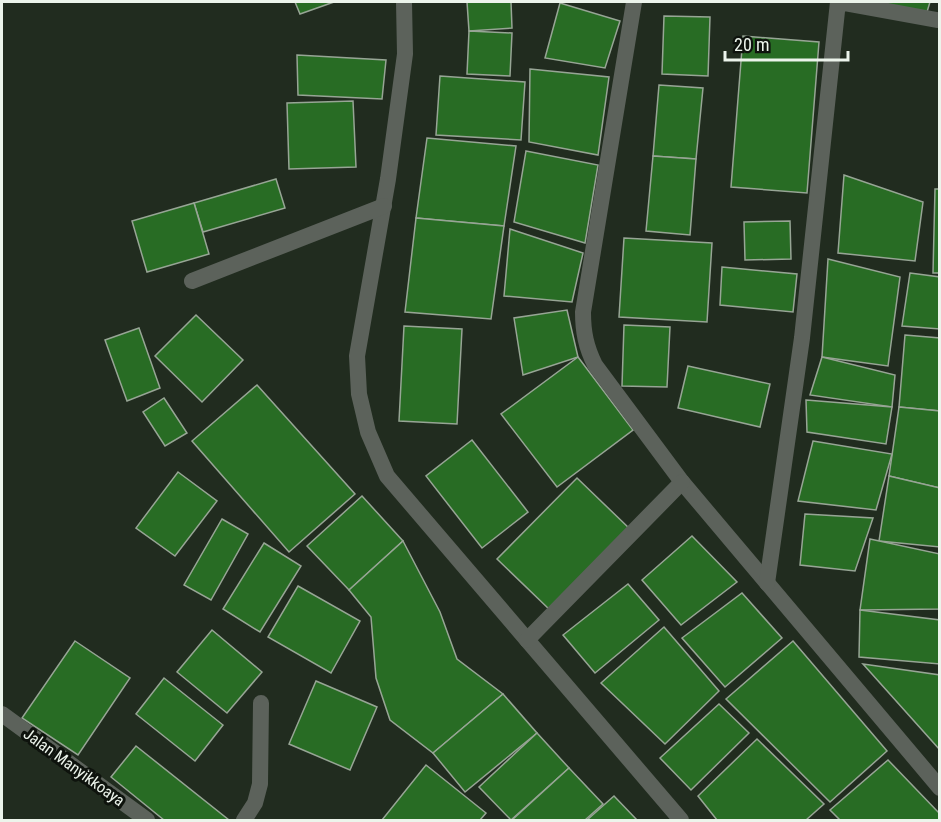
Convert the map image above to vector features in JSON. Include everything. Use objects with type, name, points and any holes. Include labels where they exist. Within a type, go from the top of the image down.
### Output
[{"type":"street","points":[[404,2],[405,54],[384,206],[357,356],[359,394],[368,432],[387,476],[681,820]]},
{"type":"street","points":[[634,2],[583,312],[586,348],[594,365],[682,482],[939,788]]},
{"type":"street","points":[[767,583],[802,338],[837,2],[939,16]]},
{"type":"street","points":[[192,281],[384,206]]},
{"type":"street","points":[[527,640],[682,482]]},
{"type":"street","points":[[244,820],[255,803],[260,784],[261,703]]},
{"type":"street","name":"Jalan Manyikkoaya","points":[[4,722],[147,820]]},
{"type":"building","points":[[295,2],[334,2],[300,14]]},
{"type":"building","points":[[467,2],[511,2],[512,28],[469,31]]},
{"type":"building","points":[[875,2],[930,2],[927,12]]},
{"type":"building","points":[[560,3],[620,21],[605,68],[545,58]]},
{"type":"building","points":[[664,16],[710,17],[708,76],[662,74]]},
{"type":"building","points":[[469,31],[512,33],[510,76],[467,74]]},
{"type":"building","points":[[743,36],[819,42],[807,193],[731,187]]},
{"type":"building","points":[[297,55],[386,60],[382,99],[298,95]]},
{"type":"building","points":[[530,69],[609,77],[598,155],[529,142]]},
{"type":"building","points":[[440,76],[525,82],[521,140],[436,135]]},
{"type":"building","points":[[659,85],[703,88],[696,159],[653,156]]},
{"type":"building","points":[[353,101],[356,167],[289,169],[287,103]]},
{"type":"building","points":[[427,138],[516,146],[504,226],[416,218]]},
{"type":"building","points":[[526,151],[598,165],[585,243],[514,222]]},
{"type":"building","points":[[653,156],[696,159],[690,235],[646,231]]},
{"type":"building","points":[[844,175],[923,202],[915,261],[838,253]]},
{"type":"building","points":[[276,179],[285,208],[203,232],[194,203]]},
{"type":"building","points":[[935,189],[940,189],[940,273],[933,273]]},
{"type":"building","points":[[194,203],[209,254],[147,272],[132,221]]},
{"type":"building","points":[[416,218],[504,226],[491,319],[405,312]]},
{"type":"building","points":[[790,221],[791,259],[745,260],[744,222]]},
{"type":"building","points":[[510,229],[583,253],[572,302],[504,296]]},
{"type":"building","points":[[624,238],[712,243],[707,322],[619,317]]},
{"type":"building","points":[[828,259],[900,277],[888,366],[822,357]]},
{"type":"building","points":[[722,267],[797,274],[793,312],[720,305]]},
{"type":"building","points":[[910,273],[940,277],[940,329],[902,326]]},
{"type":"building","points":[[567,310],[578,357],[523,375],[514,318]]},
{"type":"building","points":[[196,315],[243,360],[202,402],[155,356]]},
{"type":"building","points":[[624,325],[670,327],[667,387],[622,386]]},
{"type":"building","points":[[404,326],[462,329],[457,424],[399,421]]},
{"type":"building","points":[[139,328],[160,388],[127,401],[105,340]]},
{"type":"building","points":[[905,335],[940,338],[940,411],[899,407]]},
{"type":"building","points":[[578,357],[633,430],[557,487],[501,414]]},
{"type":"building","points":[[822,357],[895,375],[892,407],[810,395]]},
{"type":"building","points":[[688,366],[770,384],[760,427],[678,408]]},
{"type":"building","points":[[257,385],[355,494],[289,552],[192,441]]},
{"type":"building","points":[[164,398],[187,433],[165,446],[143,412]]},
{"type":"building","points":[[806,400],[892,407],[886,444],[807,432]]},
{"type":"building","points":[[899,407],[940,411],[940,488],[889,476]]},
{"type":"building","points":[[472,440],[528,512],[482,548],[426,476]]},
{"type":"building","points":[[813,441],[892,454],[876,510],[798,501]]},
{"type":"building","points":[[178,472],[217,501],[175,556],[136,528]]},
{"type":"building","points":[[889,476],[940,488],[940,547],[879,541]]},
{"type":"building","points":[[577,478],[631,530],[551,611],[497,559]]},
{"type":"building","points":[[362,496],[403,541],[349,590],[307,546]]},
{"type":"building","points":[[805,514],[873,518],[855,571],[800,565]]},
{"type":"building","points":[[222,519],[248,534],[211,600],[184,585]]},
{"type":"building","points":[[692,536],[737,582],[681,625],[642,580]]},
{"type":"building","points":[[870,539],[940,554],[940,609],[860,610]]},
{"type":"building","points":[[403,541],[440,612],[457,659],[503,694],[433,753],[390,720],[376,678],[371,617],[349,590]]},
{"type":"building","points":[[264,543],[301,566],[260,632],[223,609]]},
{"type":"building","points":[[628,584],[659,620],[595,673],[563,635]]},
{"type":"building","points":[[298,586],[360,621],[331,673],[268,637]]},
{"type":"building","points":[[742,593],[782,638],[725,687],[682,638]]},
{"type":"building","points":[[860,610],[940,620],[940,664],[859,657]]},
{"type":"building","points":[[664,627],[719,691],[665,744],[601,683]]},
{"type":"building","points":[[212,630],[262,672],[227,713],[177,672]]},
{"type":"building","points":[[75,641],[130,678],[78,755],[22,718]]},
{"type":"building","points":[[793,641],[887,751],[830,802],[726,699]]},
{"type":"building","points":[[863,664],[940,675],[940,750]]},
{"type":"building","points":[[164,678],[223,725],[195,761],[136,714]]},
{"type":"building","points":[[316,681],[377,707],[350,770],[289,744]]},
{"type":"building","points":[[503,694],[537,733],[465,792],[433,753]]},
{"type":"building","points":[[719,704],[749,733],[691,790],[660,758]]},
{"type":"building","points":[[537,733],[569,768],[511,820],[479,787]]},
{"type":"building","points":[[757,739],[824,804],[806,820],[717,820],[698,796]]},
{"type":"building","points":[[136,746],[229,820],[164,820],[111,777]]},
{"type":"building","points":[[888,760],[940,814],[940,820],[840,820],[830,810]]},
{"type":"building","points":[[426,765],[486,813],[480,820],[382,820]]},
{"type":"building","points":[[569,768],[603,804],[585,820],[512,820]]},
{"type":"building","points":[[614,796],[637,820],[587,820]]}]
